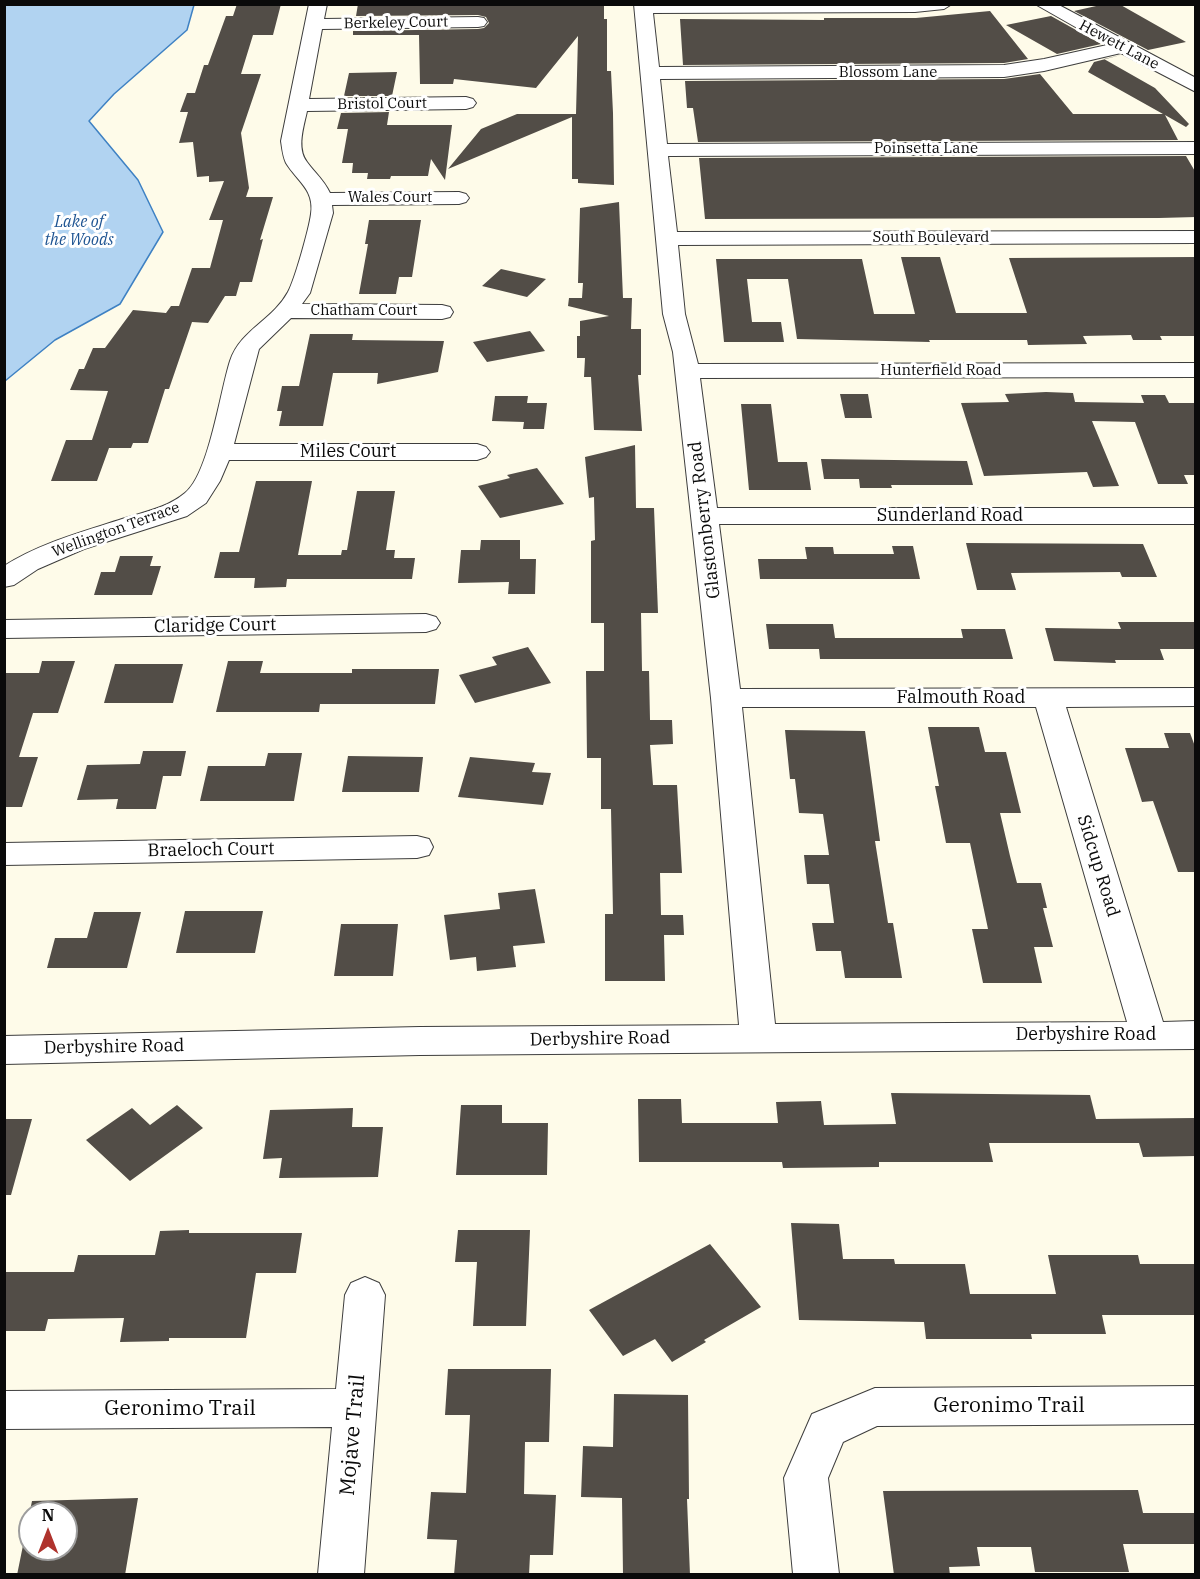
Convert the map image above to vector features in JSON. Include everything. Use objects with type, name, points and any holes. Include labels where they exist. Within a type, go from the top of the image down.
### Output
[{"type":"street","points":[[643,6],[915,7],[944,4]]},
{"type":"street","name":"Hewett Lane","points":[[1043,4],[1196,86]]},
{"type":"street","name":"Glastonberry Road","points":[[643,6],[674,314],[685,352],[726,698],[758,1037]]},
{"type":"street","points":[[316,14],[291,141],[295,161],[316,185],[322,199]]},
{"type":"street","name":"Berkeley Court","points":[[316,14],[478,22]]},
{"type":"street","name":"Blossom Lane","points":[[649,74],[1004,71],[1044,65],[1123,47]]},
{"type":"street","name":"Bristol Court","points":[[298,105],[466,103]]},
{"type":"street","name":"Poinsetta Lane","points":[[656,150],[1196,148]]},
{"type":"street","name":"Wales Court","points":[[322,199],[459,198]]},
{"type":"street","name":"Wellington Terrace","points":[[4,579],[28,563],[74,543],[178,510],[198,496],[207,482],[219,452],[242,361],[248,346],[285,311],[299,293],[322,213],[322,199]]},
{"type":"street","name":"South Boulevard","points":[[666,239],[1196,237]]},
{"type":"street","name":"Chatham Court","points":[[285,311],[442,312]]},
{"type":"street","name":"Hunterfield Road","points":[[687,371],[1196,370]]},
{"type":"street","name":"Miles Court","points":[[219,452],[477,452]]},
{"type":"street","name":"Sunderland Road","points":[[704,516],[1196,516]]},
{"type":"street","name":"Claridge Court","points":[[4,629],[426,623]]},
{"type":"street","name":"Falmouth Road","points":[[726,698],[1196,697]]},
{"type":"street","name":"Sidcup Road","points":[[1048,698],[1149,1035]]},
{"type":"street","name":"Braeloch Court","points":[[4,854],[417,847]]},
{"type":"street","name":"Derbyshire Road","points":[[4,1050],[420,1041],[1196,1035]]},
{"type":"street","name":"Mojave Trail","points":[[340,1575],[365,1295]]},
{"type":"street","name":"Geronimo Trail","points":[[816,1575],[806,1478],[827,1428],[875,1407],[1196,1405]]},
{"type":"street","name":"Geronimo Trail","points":[[4,1410],[355,1408]]},
{"type":"water","name":"Lake of the Woods","points":[[5,4],[194,5],[187,30],[114,94],[89,121],[138,180],[163,232],[120,304],[55,340],[5,381]]},
{"type":"building","points":[[237,4],[281,4],[273,35],[253,35],[241,74],[261,74],[241,133],[249,188],[246,197],[273,197],[260,240],[263,239],[252,282],[240,282],[236,296],[225,296],[208,323],[192,322],[169,389],[165,389],[148,443],[133,443],[131,448],[109,448],[97,481],[51,481],[66,440],[92,440],[108,391],[70,390],[79,369],[84,369],[93,348],[105,348],[133,310],[166,313],[171,306],[179,306],[192,268],[210,268],[223,220],[209,220],[224,181],[209,182],[209,176],[197,177],[193,142],[179,143],[188,112],[180,112],[187,93],[195,93],[204,65],[208,65],[226,16],[233,16]]},
{"type":"building","points":[[358,4],[604,4],[604,19],[607,19],[607,71],[611,71],[614,185],[578,183],[578,179],[572,179],[572,117],[448,169],[481,129],[517,114],[576,114],[578,36],[536,88],[454,79],[453,84],[420,84],[419,35],[353,35],[353,31],[478,29],[484,28],[489,23],[486,17],[478,15],[356,16]]},
{"type":"building","points":[[1105,4],[1119,4],[1186,42],[1148,50],[1074,11]]},
{"type":"building","points":[[990,11],[1028,59],[1004,63],[683,65],[680,19],[916,18]]},
{"type":"building","points":[[1051,16],[1101,44],[1057,54],[1006,25]]},
{"type":"building","points":[[1104,59],[1155,88],[1189,124],[1186,127],[1165,115],[1178,140],[698,142],[693,108],[687,108],[685,81],[1004,79],[1040,74],[1073,114],[1163,114],[1088,72],[1094,62]]},
{"type":"building","points":[[397,72],[392,96],[344,96],[349,73]]},
{"type":"building","points":[[389,112],[387,125],[452,125],[445,180],[431,159],[428,176],[391,176],[390,179],[367,179],[368,173],[352,173],[353,163],[342,163],[348,129],[337,129],[341,113]]},
{"type":"building","points":[[1186,156],[1196,173],[1196,217],[1159,218],[705,219],[699,158]]},
{"type":"building","points":[[619,202],[623,298],[632,298],[631,329],[641,329],[641,375],[638,375],[642,431],[594,430],[591,377],[584,377],[585,358],[577,358],[577,336],[580,336],[580,321],[609,316],[568,306],[569,298],[582,298],[583,283],[578,283],[580,208]]},
{"type":"building","points":[[369,220],[421,220],[412,277],[399,277],[396,294],[359,294],[368,244],[365,244]]},
{"type":"building","points":[[901,257],[940,257],[956,313],[1027,313],[1009,258],[1196,257],[1196,336],[1160,336],[1162,340],[1133,340],[1131,335],[1083,336],[1087,344],[1028,345],[1027,340],[929,340],[930,342],[797,339],[788,279],[747,279],[752,322],[781,322],[784,342],[724,342],[716,259],[862,259],[874,314],[915,314]]},
{"type":"building","points":[[501,269],[546,279],[527,297],[482,286]]},
{"type":"building","points":[[530,331],[545,351],[487,362],[473,342]]},
{"type":"building","points":[[310,334],[353,334],[352,340],[444,341],[438,372],[377,384],[378,373],[333,373],[323,426],[279,426],[282,411],[277,411],[282,386],[299,386]]},
{"type":"building","points":[[1073,393],[1075,402],[1144,403],[1141,395],[1165,395],[1169,403],[1196,403],[1196,475],[1184,475],[1188,484],[1158,484],[1135,422],[1092,421],[1119,486],[1093,487],[1087,472],[984,476],[961,403],[1009,402],[1005,394]]},
{"type":"building","points":[[840,394],[868,394],[872,418],[845,418]]},
{"type":"building","points":[[495,396],[528,396],[527,403],[547,403],[544,429],[523,429],[524,422],[492,421]]},
{"type":"building","points":[[741,404],[771,404],[778,462],[807,462],[811,490],[749,490]]},
{"type":"building","points":[[635,445],[636,508],[654,508],[658,613],[641,613],[642,671],[649,671],[650,720],[672,720],[673,744],[650,745],[653,785],[677,785],[682,873],[660,873],[661,915],[683,915],[684,935],[664,935],[665,981],[605,981],[605,914],[613,914],[611,809],[601,809],[601,758],[587,758],[586,671],[604,671],[604,623],[591,623],[591,541],[595,540],[594,497],[589,498],[585,457]]},
{"type":"building","points":[[821,459],[967,461],[973,485],[891,485],[892,488],[860,488],[859,479],[824,479]]},
{"type":"building","points":[[537,468],[564,504],[500,518],[478,486],[510,478],[507,475]]},
{"type":"building","points":[[256,481],[312,481],[298,555],[341,555],[342,550],[347,550],[357,491],[395,491],[386,550],[395,550],[394,558],[415,558],[412,579],[287,579],[286,587],[254,588],[255,578],[214,578],[220,552],[239,552]]},
{"type":"building","points":[[481,540],[520,540],[520,559],[536,559],[535,594],[508,594],[509,582],[458,583],[461,550],[480,550]]},
{"type":"building","points":[[966,543],[1143,544],[1157,577],[1122,577],[1120,572],[1011,573],[1016,590],[977,590]]},
{"type":"building","points":[[892,546],[913,546],[920,579],[760,579],[758,559],[807,559],[805,547],[833,547],[834,554],[894,554]]},
{"type":"building","points":[[120,556],[153,556],[150,566],[161,566],[152,595],[94,595],[101,572],[115,572]]},
{"type":"building","points":[[1118,622],[1196,622],[1196,649],[1160,649],[1164,660],[1115,660],[1116,663],[1054,661],[1045,628],[1121,629]]},
{"type":"building","points":[[766,624],[833,624],[835,638],[963,638],[961,629],[1005,629],[1013,659],[820,659],[819,649],[769,649]]},
{"type":"building","points":[[528,647],[551,683],[475,703],[459,675],[497,665],[492,657]]},
{"type":"building","points":[[42,661],[75,661],[58,713],[33,713],[19,757],[38,757],[22,807],[4,807],[4,673],[39,673]]},
{"type":"building","points":[[228,661],[263,661],[260,673],[352,673],[352,669],[439,669],[435,704],[320,704],[319,712],[216,712]]},
{"type":"building","points":[[115,664],[183,664],[173,703],[104,703]]},
{"type":"building","points":[[928,727],[979,727],[985,752],[1006,752],[1021,813],[1000,813],[1017,883],[1041,883],[1047,908],[1043,908],[1053,947],[1034,947],[1042,983],[983,983],[972,929],[988,929],[970,843],[946,843],[935,786],[939,786]]},
{"type":"building","points":[[785,730],[865,731],[880,841],[875,841],[888,923],[893,923],[902,978],[845,978],[841,951],[816,951],[812,923],[834,923],[829,884],[807,884],[804,855],[829,855],[823,814],[799,813],[795,779],[790,779]]},
{"type":"building","points":[[1164,733],[1190,733],[1196,749],[1196,872],[1178,872],[1153,801],[1142,802],[1125,748],[1169,748]]},
{"type":"building","points":[[143,751],[186,751],[181,776],[163,776],[156,809],[116,809],[118,799],[77,800],[87,765],[140,764]]},
{"type":"building","points":[[268,753],[302,753],[294,801],[200,801],[208,766],[265,766]]},
{"type":"building","points":[[348,756],[423,757],[419,792],[342,792]]},
{"type":"building","points":[[470,757],[535,763],[532,772],[551,773],[543,805],[458,797]]},
{"type":"building","points":[[535,889],[545,943],[513,946],[516,967],[477,971],[476,957],[450,960],[444,915],[500,909],[498,893]]},
{"type":"building","points":[[185,911],[263,911],[255,953],[176,953]]},
{"type":"building","points":[[94,912],[141,912],[127,968],[47,968],[55,938],[87,938]]},
{"type":"building","points":[[341,924],[398,924],[393,976],[334,976]]},
{"type":"building","points":[[891,1093],[1090,1095],[1096,1119],[1196,1118],[1196,1156],[1143,1157],[1139,1143],[989,1143],[993,1162],[879,1162],[879,1167],[783,1168],[782,1162],[639,1162],[638,1099],[681,1099],[682,1123],[778,1123],[776,1102],[821,1101],[824,1125],[896,1124]]},
{"type":"building","points":[[177,1105],[203,1128],[130,1181],[86,1140],[132,1108],[150,1125]]},
{"type":"building","points":[[461,1105],[502,1105],[502,1123],[548,1123],[547,1175],[456,1175]]},
{"type":"building","points":[[353,1108],[352,1127],[383,1127],[378,1177],[279,1178],[282,1158],[263,1159],[270,1110]]},
{"type":"building","points":[[4,1119],[32,1119],[11,1195],[4,1195]]},
{"type":"building","points":[[791,1223],[839,1224],[843,1259],[894,1259],[895,1264],[965,1264],[970,1294],[1056,1294],[1048,1255],[1138,1255],[1140,1264],[1196,1264],[1196,1315],[1102,1315],[1106,1334],[1031,1334],[1032,1339],[926,1339],[924,1322],[799,1320]]},
{"type":"building","points":[[189,1230],[189,1233],[302,1233],[296,1273],[256,1273],[246,1338],[169,1338],[169,1341],[120,1342],[124,1318],[48,1319],[45,1331],[4,1331],[4,1272],[74,1272],[78,1255],[155,1255],[160,1231]]},
{"type":"building","points":[[458,1230],[530,1230],[526,1326],[473,1326],[477,1262],[455,1262]]},
{"type":"building","points":[[710,1244],[761,1307],[704,1340],[706,1342],[672,1362],[655,1339],[623,1356],[589,1310]]},
{"type":"building","points":[[448,1369],[551,1369],[549,1442],[525,1442],[524,1494],[556,1495],[553,1555],[530,1555],[529,1575],[454,1575],[457,1540],[427,1539],[431,1492],[466,1493],[470,1415],[445,1415]]},
{"type":"building","points":[[614,1394],[688,1395],[689,1499],[687,1499],[690,1575],[623,1575],[622,1498],[581,1497],[583,1446],[613,1447]]},
{"type":"building","points":[[1138,1490],[1143,1513],[1196,1513],[1196,1544],[1123,1544],[1129,1572],[1035,1572],[1031,1547],[977,1547],[980,1566],[949,1567],[950,1575],[894,1575],[883,1491]]},
{"type":"building","points":[[138,1498],[125,1575],[17,1575],[20,1561],[78,1561],[78,1501],[32,1501]]}]
